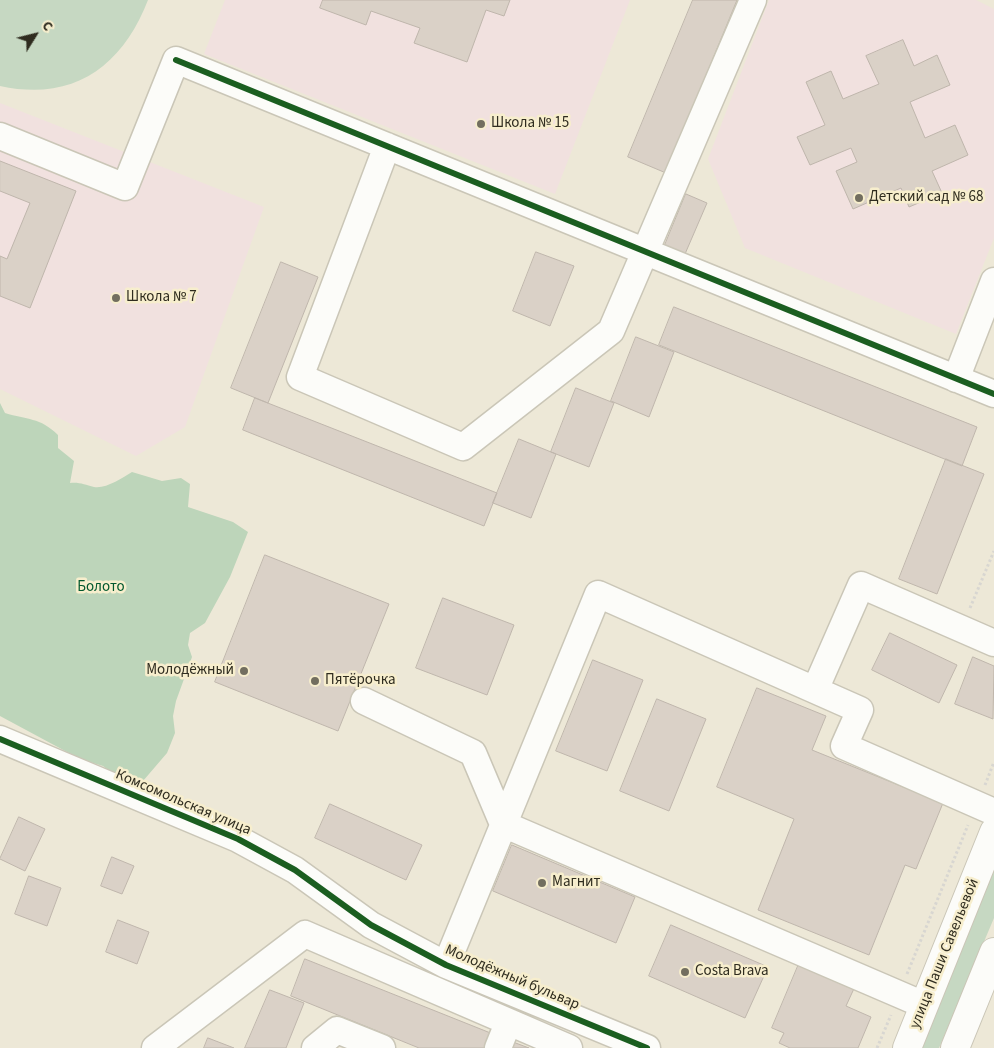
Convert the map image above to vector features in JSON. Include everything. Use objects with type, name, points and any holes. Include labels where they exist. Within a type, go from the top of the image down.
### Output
[{"type":"main road","name":"улица Паши Савельевой","points":[[907,1048],[994,832]]},
{"type":"main road","points":[[955,1048],[994,952]]},
{"type":"street","points":[[387,146],[300,377],[463,447],[611,331],[753,0]]},
{"type":"street","points":[[0,136],[125,187],[176,60],[994,394]]},
{"type":"street","points":[[956,379],[994,281]]},
{"type":"street","points":[[815,690],[861,585],[994,643]]},
{"type":"street","points":[[446,965],[598,594],[860,710],[844,746],[985,808]]},
{"type":"street","points":[[364,701],[473,753],[503,824],[924,1005]]},
{"type":"street","name":"Комсомольская улица","points":[[0,739],[238,839],[295,870],[371,925]]},
{"type":"street","name":"Молодёжный бульвар","points":[[371,925],[446,965],[647,1048]]},
{"type":"street","points":[[155,1048],[305,934],[569,1048]]},
{"type":"street","points":[[498,1048],[508,1023]]},
{"type":"street","points":[[315,1048],[337,1030],[382,1048]]},
{"type":"path","points":[[961,628],[994,551]]},
{"type":"path","points":[[877,1048],[899,994],[985,808],[994,762]]},
{"type":"shaded area","name":"Школа № 15","points":[[225,0],[630,0],[555,194],[204,54]]},
{"type":"shaded area","name":"Детский сад № 68","points":[[769,0],[976,0],[994,9],[994,238],[956,334],[745,248],[708,159]]},
{"type":"shaded area","name":"Школа № 7","points":[[0,103],[264,207],[185,427],[136,456],[0,389]]},
{"type":"green space","points":[[0,0],[148,0],[137,24],[124,44],[109,61],[92,74],[72,83],[50,89],[26,90],[0,86]]},
{"type":"green space","name":"Болото","points":[[0,403],[5,413],[39,422],[58,435],[58,448],[74,461],[70,483],[99,487],[114,482],[132,472],[162,481],[181,478],[190,484],[188,507],[233,522],[248,532],[230,577],[205,623],[190,633],[188,645],[192,657],[176,701],[173,716],[175,733],[167,753],[143,781],[118,778],[103,766],[80,759],[0,716]]},
{"type":"green space","points":[[994,868],[994,918],[939,1048],[917,1048]]},
{"type":"building","points":[[323,0],[510,0],[504,16],[486,10],[467,62],[414,43],[420,28],[371,11],[366,25],[320,8]]},
{"type":"building","points":[[693,0],[737,0],[666,173],[628,157]]},
{"type":"building","points":[[903,40],[914,66],[937,55],[950,85],[910,102],[925,138],[955,125],[968,155],[932,171],[942,193],[909,207],[901,188],[853,209],[836,171],[857,162],[851,148],[810,165],[797,137],[825,125],[806,82],[831,71],[843,99],[879,84],[866,56]]},
{"type":"building","points":[[0,161],[76,191],[30,308],[0,296],[0,256],[7,259],[30,203],[0,191]]},
{"type":"building","points":[[686,194],[707,203],[685,254],[665,245]]},
{"type":"building","points":[[536,252],[574,266],[550,326],[513,311]]},
{"type":"building","points":[[281,262],[318,277],[268,403],[231,388]]},
{"type":"building","points":[[674,307],[977,427],[962,466],[659,345]]},
{"type":"building","points":[[636,337],[674,352],[649,417],[611,401]]},
{"type":"building","points":[[576,388],[614,403],[589,467],[551,452]]},
{"type":"building","points":[[255,398],[497,493],[484,526],[243,430]]},
{"type":"building","points":[[519,439],[556,454],[531,518],[493,503]]},
{"type":"building","points":[[946,459],[984,474],[937,594],[899,579]]},
{"type":"building","points":[[265,555],[389,604],[338,731],[215,682]]},
{"type":"building","points":[[443,598],[514,625],[487,695],[416,668]]},
{"type":"building","points":[[890,633],[957,665],[939,703],[872,670]]},
{"type":"building","points":[[973,657],[994,666],[993,719],[955,704]]},
{"type":"building","points":[[593,660],[643,680],[607,771],[556,751]]},
{"type":"building","points":[[757,688],[826,716],[812,750],[943,803],[916,869],[905,865],[869,955],[758,910],[794,819],[717,787]]},
{"type":"building","points":[[657,699],[706,719],[669,811],[620,791]]},
{"type":"building","points":[[330,804],[422,845],[406,880],[315,838]]},
{"type":"building","points":[[19,817],[45,829],[25,871],[0,859]]},
{"type":"building","points":[[512,845],[635,897],[616,943],[493,891]]},
{"type":"building","points":[[112,857],[134,866],[122,894],[101,886]]},
{"type":"building","points":[[29,876],[61,888],[47,926],[15,914]]},
{"type":"building","points":[[118,920],[149,932],[137,964],[106,952]]},
{"type":"building","points":[[671,925],[768,967],[745,1018],[649,976]]},
{"type":"building","points":[[305,959],[493,1034],[498,1048],[419,1048],[291,996]]},
{"type":"building","points":[[801,959],[857,982],[846,1006],[871,1017],[858,1048],[790,1048],[779,1043],[784,1033],[772,1028]]},
{"type":"building","points":[[270,990],[304,1003],[286,1048],[245,1048]]},
{"type":"building","points":[[208,1038],[234,1048],[204,1048]]},
{"type":"building","points":[[513,1042],[529,1048],[511,1048]]},
{"type":"cycle path","points":[[176,60],[994,394]]},
{"type":"cycle path","points":[[0,739],[238,839],[295,870],[371,925],[446,965],[647,1048]]},
{"type":"place","name":"Школа № 15","points":[[481,124]]},
{"type":"place","name":"Детский сад № 68","points":[[859,198]]},
{"type":"place","name":"Школа № 7","points":[[116,298]]},
{"type":"place","name":"Молодёжный","points":[[244,671]]},
{"type":"place","name":"Пятёрочка","points":[[315,681]]},
{"type":"place","name":"Магнит","points":[[542,883]]},
{"type":"place","name":"Costa Brava","points":[[685,972]]}]
